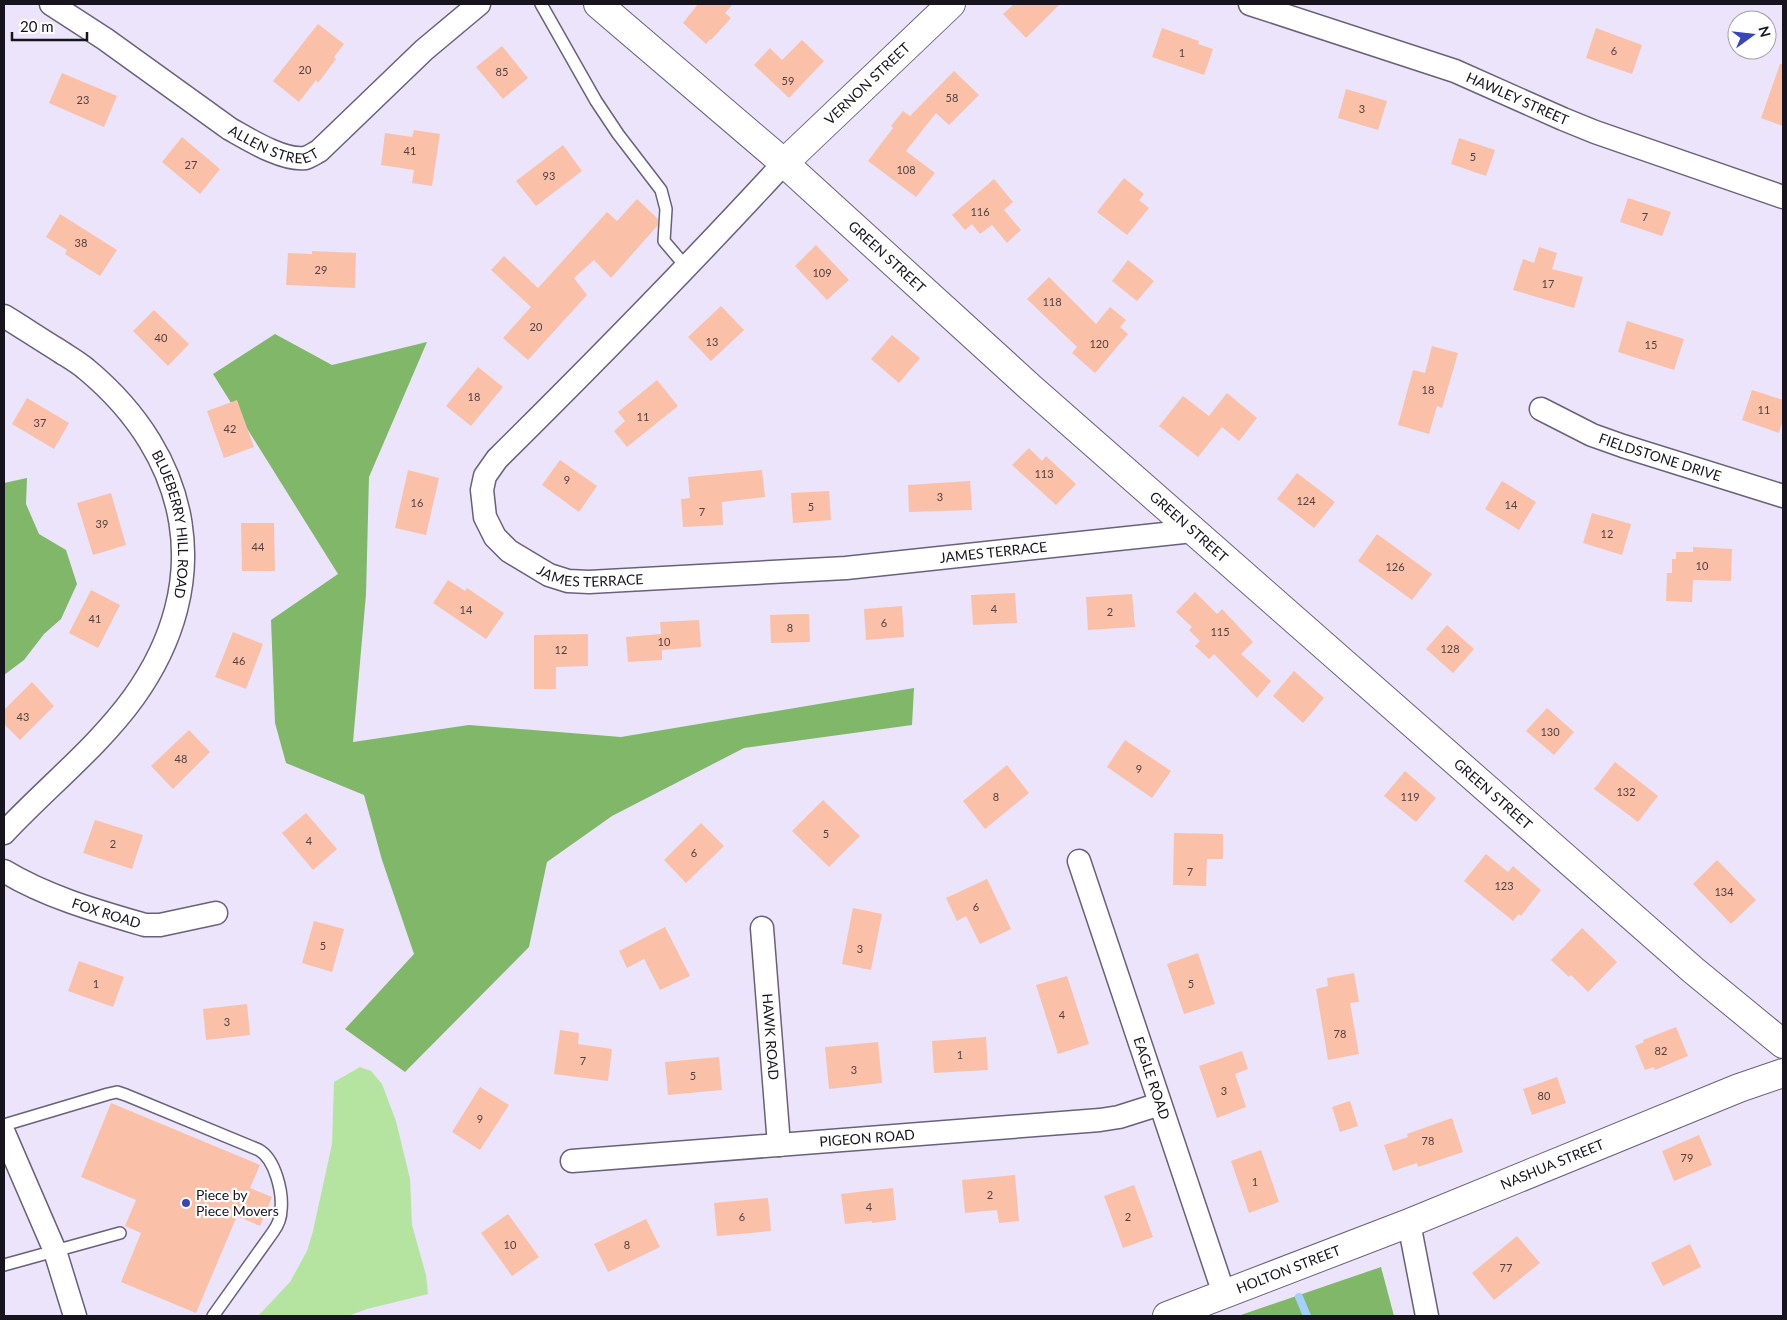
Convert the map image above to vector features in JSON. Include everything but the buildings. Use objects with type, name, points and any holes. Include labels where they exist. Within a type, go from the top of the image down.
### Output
[{"type":"street","name":"ALLEN STREET","points":[[51,4],[105,39],[230,129],[276,152],[291,157],[305,158],[319,151],[424,50],[479,4]]},
{"type":"street","name":"GREEN STREET","points":[[598,4],[784,164],[1193,532],[1685,964],[1783,1044]]},
{"type":"street","name":"VERNON STREET","points":[[784,164],[952,4]]},
{"type":"street","name":"HAWLEY STREET","points":[[1250,4],[1455,71],[1587,129],[1783,197]]},
{"type":"street","name":"JAMES TERRACE","points":[[784,164],[617,340],[497,459],[485,476],[482,490],[483,508],[489,527],[495,537],[509,551],[549,575],[568,581],[589,582],[846,568],[1193,532]]},
{"type":"street","name":"BLUEBERRY HILL ROAD","points":[[4,316],[84,367],[123,404],[141,426],[168,475],[178,511],[183,548],[181,585],[173,622],[159,657],[150,673],[115,722],[4,833]]},
{"type":"street","name":"FIELDSTONE DRIVE","points":[[1541,410],[1592,435],[1783,496]]},
{"type":"street","name":"EAGLE ROAD","points":[[1079,861],[1224,1294]]},
{"type":"street","name":"FOX ROAD","points":[[4,871],[26,884],[54,896],[146,925],[160,925],[216,913]]},
{"type":"street","name":"HAWK ROAD","points":[[762,928],[779,1145]]},
{"type":"street","name":"NASHUA STREET","points":[[1409,1223],[1724,1094],[1783,1074]]},
{"type":"street","name":"PIGEON ROAD","points":[[572,1161],[1100,1120],[1129,1114],[1160,1104]]},
{"type":"street","points":[[4,1133],[55,1250],[75,1316]]},
{"type":"street","name":"HOLTON STREET","points":[[1167,1316],[1409,1223]]},
{"type":"street","points":[[1409,1223],[1427,1316]]},
{"type":"lane","points":[[540,4],[596,101],[618,134],[661,190],[666,209],[664,241],[687,268]]},
{"type":"lane","points":[[4,1125],[117,1092],[266,1154],[273,1164],[281,1195],[282,1208],[279,1221],[274,1232],[213,1316]]},
{"type":"lane","points":[[4,1265],[120,1233]]},
{"type":"green space","points":[[275,334],[332,365],[427,342],[369,477],[366,594],[353,742],[469,725],[621,737],[914,688],[912,725],[744,748],[612,816],[547,862],[529,947],[405,1072],[345,1029],[414,954],[382,860],[364,795],[286,763],[275,723],[271,620],[338,574],[213,374]]},
{"type":"green space","points":[[27,478],[26,504],[39,534],[66,550],[77,584],[61,619],[44,634],[24,660],[4,675],[4,483]]},
{"type":"green space","points":[[360,1067],[371,1071],[382,1084],[396,1121],[410,1179],[412,1225],[426,1275],[428,1294],[367,1309],[348,1316],[258,1316],[290,1282],[307,1251],[332,1144],[334,1082]]},
{"type":"green space","points":[[1381,1267],[1394,1316],[1238,1316]]},
{"type":"waterway","points":[[1299,1297],[1307,1316]]},
{"type":"place","name":"Piece by Piece Movers","points":[[186,1203]]}]
